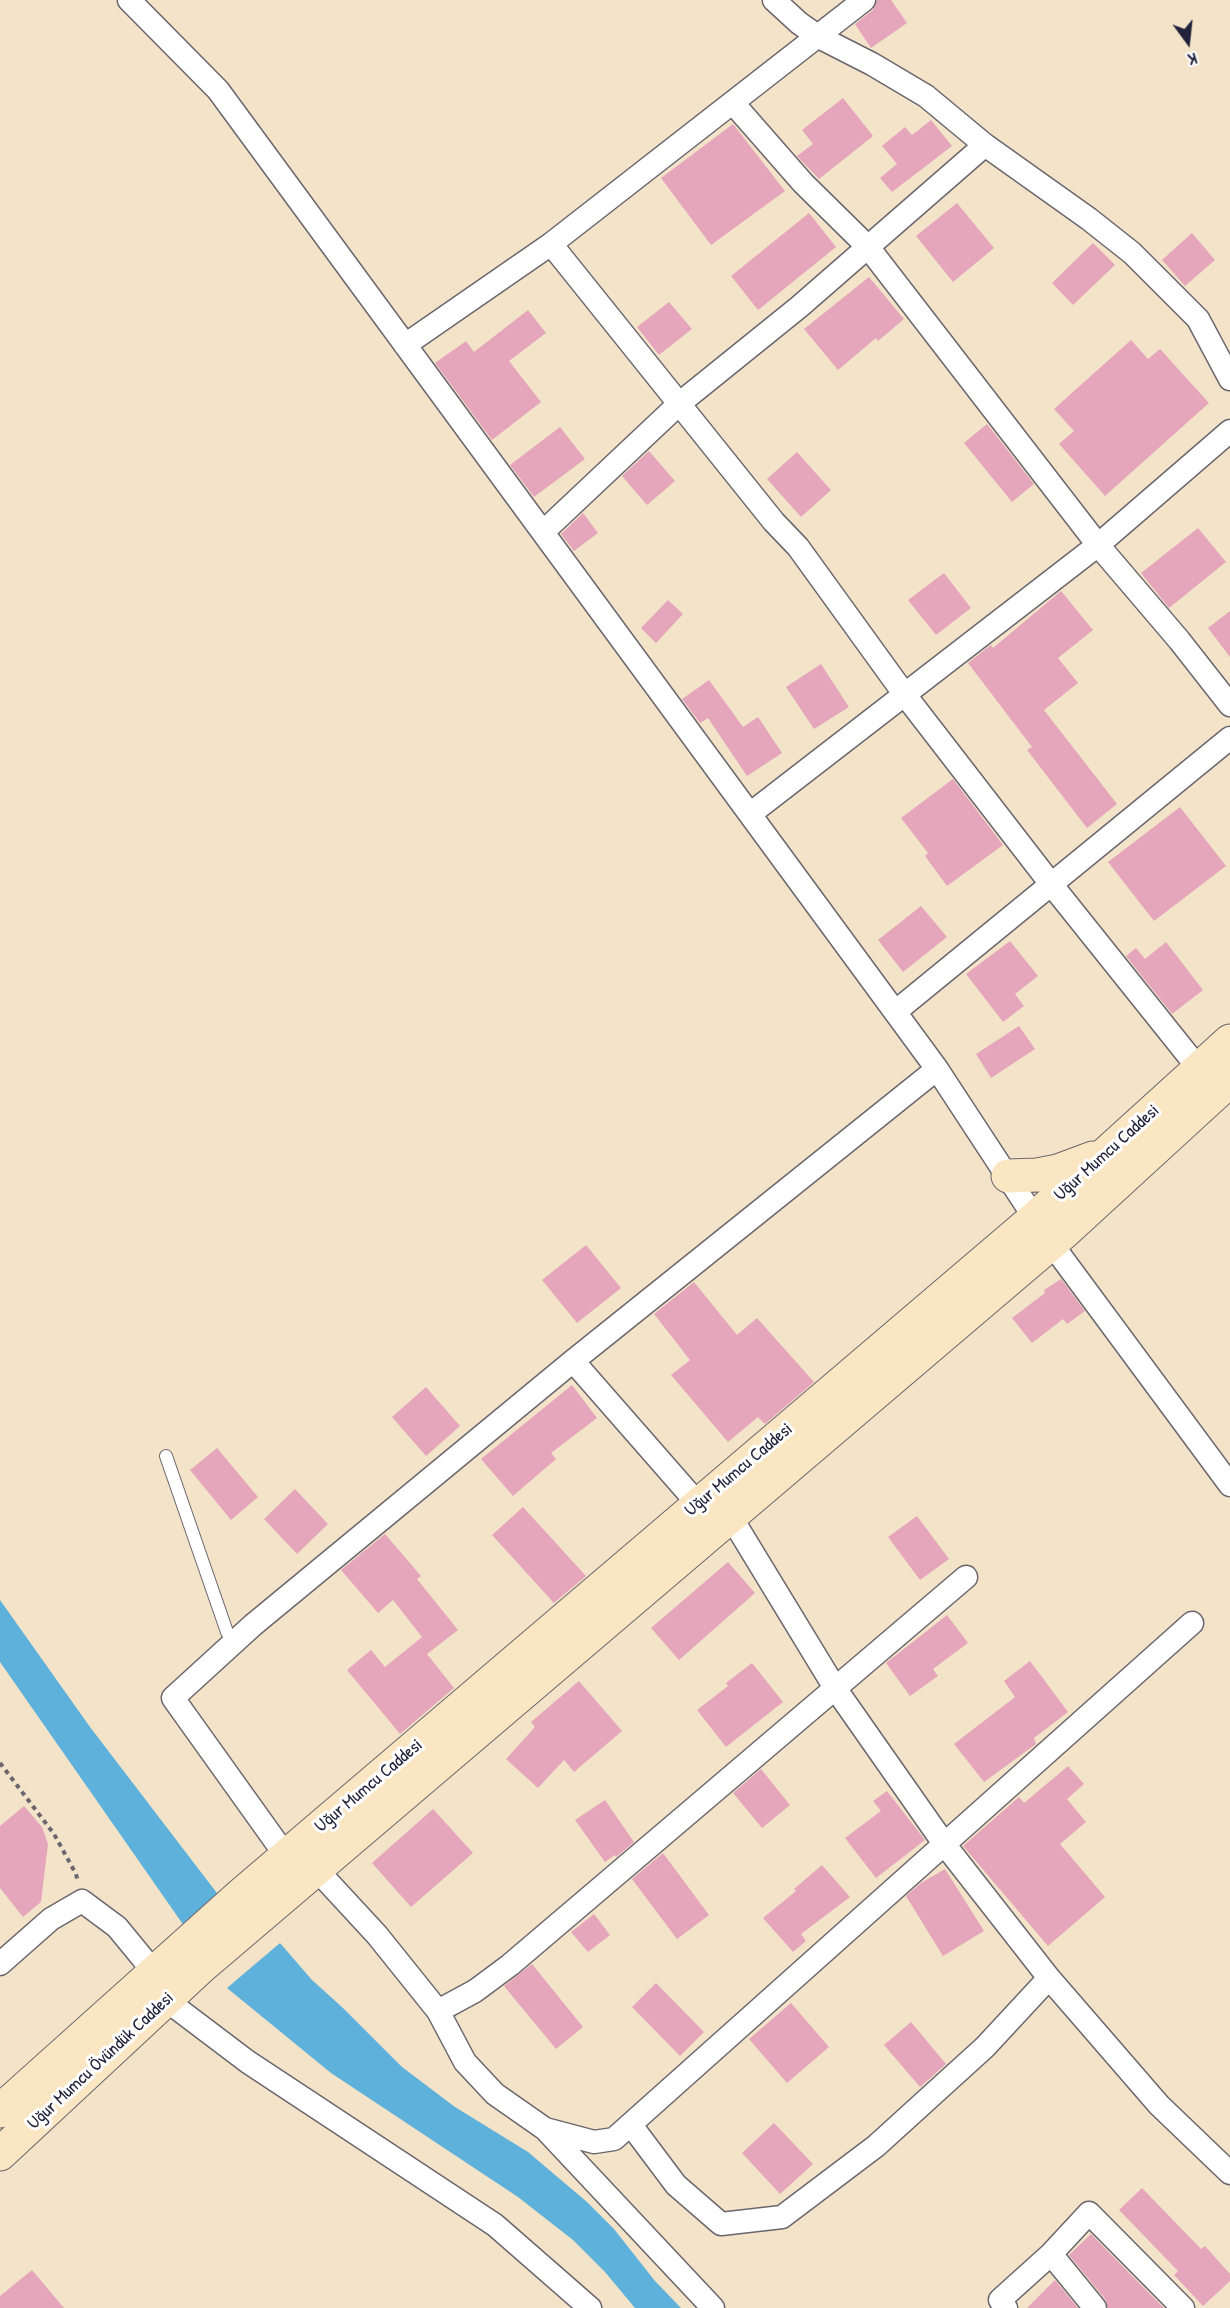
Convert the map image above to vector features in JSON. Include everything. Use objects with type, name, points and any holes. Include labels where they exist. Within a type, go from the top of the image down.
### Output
[{"type":"street","points":[[129,0],[218,90],[937,1069],[1043,1231],[1230,1485]]},
{"type":"street","points":[[774,0],[819,36],[926,96],[985,145],[1089,219],[1132,253],[1198,319],[1230,379]]},
{"type":"street","points":[[405,345],[551,244],[864,0]]},
{"type":"street","points":[[733,103],[803,183],[868,247],[1098,546],[1179,640],[1230,705]]},
{"type":"street","points":[[543,532],[680,403],[799,307],[985,145]]},
{"type":"street","points":[[551,244],[774,522],[798,547],[905,695],[1051,884],[1199,1069]]},
{"type":"street","points":[[750,814],[1098,546],[1230,431]]},
{"type":"street","points":[[895,1012],[1230,738]]},
{"type":"street","name":"Uğur Mumcu Caddesi","points":[[252,1904],[316,1869],[731,1516],[1043,1231],[1106,1154],[1230,1041]]},
{"type":"street","points":[[286,1856],[173,1698],[234,1642],[573,1360],[937,1069]]},
{"type":"street","name":"Uğur Mumcu Caddesi","points":[[252,1904],[286,1856],[699,1505],[1230,1080]]},
{"type":"street","points":[[1008,1176],[1058,1171],[1106,1154]]},
{"type":"street","points":[[573,1360],[699,1505]]},
{"type":"street","points":[[731,1516],[835,1688],[945,1845],[1049,1978],[1159,2105],[1230,2173]]},
{"type":"street","points":[[438,2011],[475,1991],[510,1965],[966,1577]]},
{"type":"street","points":[[545,2129],[594,2142],[614,2139],[1192,1623]]},
{"type":"street","points":[[316,1869],[377,1935],[438,2011],[465,2062],[495,2094],[545,2129],[713,2308]]},
{"type":"street","points":[[0,1964],[51,1919],[82,1901],[117,1927],[160,1986],[248,2062],[495,2225],[590,2308]]},
{"type":"street","name":"Uğur Mumcu Övündük Caddesi","points":[[0,2154],[160,1986],[252,1904]]},
{"type":"street","points":[[631,2125],[676,2185],[721,2224],[782,2217],[876,2146],[985,2046],[1049,1978]]},
{"type":"street","name":"Uğur Mumcu Övündük Caddesi","points":[[0,2111],[160,1986]]},
{"type":"street","points":[[1006,2308],[1000,2300],[1051,2254],[1089,2213],[1184,2308]]},
{"type":"street","points":[[1051,2254],[1095,2308]]},
{"type":"lane","points":[[165,1456],[227,1632],[234,1642]]},
{"type":"path","points":[[0,1763],[54,1834],[76,1874],[82,1901]]},
{"type":"water","points":[[0,1600],[90,1727],[223,1901],[189,1933],[0,1662]]},
{"type":"water","points":[[280,1943],[312,1980],[402,2067],[455,2107],[528,2152],[587,2202],[614,2229],[655,2281],[681,2308],[635,2308],[605,2272],[573,2240],[518,2197],[331,2073],[227,1988]]},
{"type":"building","points":[[877,0],[891,0],[907,23],[871,48],[855,24],[873,10]]},
{"type":"building","points":[[843,98],[873,136],[819,179],[797,156],[813,144],[802,130]]},
{"type":"building","points":[[931,120],[952,146],[892,192],[880,178],[897,164],[882,146],[905,127],[912,135]]},
{"type":"building","points":[[733,124],[785,191],[711,245],[661,178]]},
{"type":"building","points":[[957,203],[994,248],[953,282],[916,236]]},
{"type":"building","points":[[809,213],[836,247],[758,310],[731,276]]},
{"type":"building","points":[[1192,233],[1215,260],[1185,286],[1162,260]]},
{"type":"building","points":[[1093,243],[1115,265],[1073,305],[1052,283]]},
{"type":"building","points":[[869,277],[904,319],[878,341],[876,338],[838,370],[804,329]]},
{"type":"building","points":[[669,302],[692,329],[659,355],[637,327]]},
{"type":"building","points":[[528,310],[546,333],[509,361],[541,402],[492,440],[435,363],[466,341],[474,352]]},
{"type":"building","points":[[1131,340],[1148,359],[1160,349],[1209,403],[1105,496],[1059,444],[1074,431],[1054,409]]},
{"type":"building","points":[[987,424],[1034,484],[1012,502],[964,443]]},
{"type":"building","points":[[560,427],[585,459],[534,497],[510,465]]},
{"type":"building","points":[[649,451],[675,481],[647,505],[622,476]]},
{"type":"building","points":[[797,452],[831,490],[801,517],[767,479]]},
{"type":"building","points":[[583,513],[598,533],[574,551],[561,534]]},
{"type":"building","points":[[1198,528],[1226,562],[1169,608],[1141,573]]},
{"type":"building","points":[[944,573],[971,608],[936,635],[908,600]]},
{"type":"building","points":[[1061,591],[1093,630],[1058,658],[1078,683],[1044,710],[1117,804],[1087,828],[1027,750],[1032,747],[968,663],[991,645],[993,648]]},
{"type":"building","points":[[668,600],[683,614],[656,643],[641,628]]},
{"type":"building","points":[[1230,611],[1230,657],[1208,628]]},
{"type":"building","points":[[821,664],[849,707],[814,729],[786,687]]},
{"type":"building","points":[[709,680],[743,727],[758,717],[782,753],[747,776],[708,718],[700,723],[682,699]]},
{"type":"building","points":[[953,779],[1003,845],[947,886],[925,856],[928,853],[901,818]]},
{"type":"building","points":[[1180,807],[1226,866],[1154,921],[1108,862]]},
{"type":"building","points":[[921,906],[947,937],[903,972],[878,940]]},
{"type":"building","points":[[1010,941],[1038,976],[1015,994],[1024,1006],[1003,1022],[966,974]]},
{"type":"building","points":[[1166,942],[1203,990],[1172,1014],[1126,956],[1136,948],[1145,959]]},
{"type":"building","points":[[1019,1026],[1035,1049],[991,1078],[976,1054]]},
{"type":"building","points":[[586,1245],[621,1288],[577,1323],[542,1280]]},
{"type":"building","points":[[1061,1279],[1085,1311],[1067,1324],[1063,1319],[1032,1343],[1012,1318],[1045,1293],[1044,1290]]},
{"type":"building","points":[[694,1282],[737,1335],[757,1318],[814,1382],[765,1424],[758,1417],[728,1442],[671,1375],[690,1360],[654,1314]]},
{"type":"building","points":[[572,1385],[597,1418],[551,1453],[556,1459],[513,1496],[481,1459]]},
{"type":"building","points":[[426,1387],[460,1426],[426,1456],[392,1417]]},
{"type":"building","points":[[217,1448],[258,1497],[231,1520],[190,1470]]},
{"type":"building","points":[[295,1489],[328,1524],[297,1554],[264,1519]]},
{"type":"building","points":[[523,1507],[586,1576],[554,1603],[492,1535]]},
{"type":"building","points":[[917,1516],[949,1559],[920,1580],[888,1537]]},
{"type":"building","points":[[385,1534],[421,1576],[417,1579],[458,1630],[427,1654],[454,1688],[400,1734],[347,1670],[371,1650],[385,1667],[422,1637],[393,1600],[378,1613],[341,1570]]},
{"type":"building","points":[[728,1562],[755,1593],[679,1660],[651,1628]]},
{"type":"building","points":[[947,1615],[968,1643],[933,1669],[938,1676],[910,1696],[886,1663]]},
{"type":"building","points":[[1030,1661],[1068,1712],[1034,1738],[1036,1744],[984,1782],[954,1744],[1015,1697],[1004,1681]]},
{"type":"building","points":[[752,1663],[783,1702],[726,1747],[697,1710],[728,1686],[726,1683]]},
{"type":"building","points":[[579,1681],[622,1731],[574,1772],[564,1760],[538,1788],[506,1759],[535,1727],[531,1722]]},
{"type":"building","points":[[1068,1766],[1084,1784],[1067,1799],[1086,1822],[1060,1844],[1105,1897],[1048,1946],[963,1846],[1019,1797],[1024,1803]]},
{"type":"building","points":[[761,1769],[790,1805],[762,1828],[733,1793]]},
{"type":"building","points":[[887,1791],[925,1840],[876,1878],[845,1838],[881,1811],[873,1801]]},
{"type":"building","points":[[605,1800],[634,1842],[616,1857],[615,1855],[605,1862],[575,1820]]},
{"type":"building","points":[[24,1806],[42,1827],[48,1844],[41,1902],[23,1917],[0,1888],[0,1826]]},
{"type":"building","points":[[433,1809],[473,1853],[411,1907],[372,1863]]},
{"type":"building","points":[[663,1853],[709,1915],[677,1939],[632,1879]]},
{"type":"building","points":[[822,1865],[850,1897],[801,1934],[806,1941],[793,1952],[763,1918],[796,1891],[794,1889]]},
{"type":"building","points":[[945,1869],[984,1931],[943,1956],[906,1896],[921,1883]]},
{"type":"building","points":[[594,1914],[610,1935],[588,1952],[571,1932]]},
{"type":"building","points":[[532,1964],[583,2027],[556,2049],[504,1986]]},
{"type":"building","points":[[656,1983],[704,2032],[680,2056],[632,2007]]},
{"type":"building","points":[[791,2003],[829,2047],[787,2083],[749,2039]]},
{"type":"building","points":[[911,2022],[946,2064],[920,2087],[884,2045]]},
{"type":"building","points":[[774,2123],[813,2164],[780,2194],[742,2153]]},
{"type":"building","points":[[1142,2188],[1201,2249],[1205,2246],[1230,2274],[1230,2281],[1203,2306],[1174,2275],[1178,2271],[1119,2210]]},
{"type":"building","points":[[1091,2234],[1164,2308],[1108,2308],[1105,2299],[1069,2255]]},
{"type":"building","points":[[32,2270],[64,2308],[0,2308],[0,2296]]},
{"type":"building","points":[[1055,2280],[1078,2308],[1027,2308]]}]
